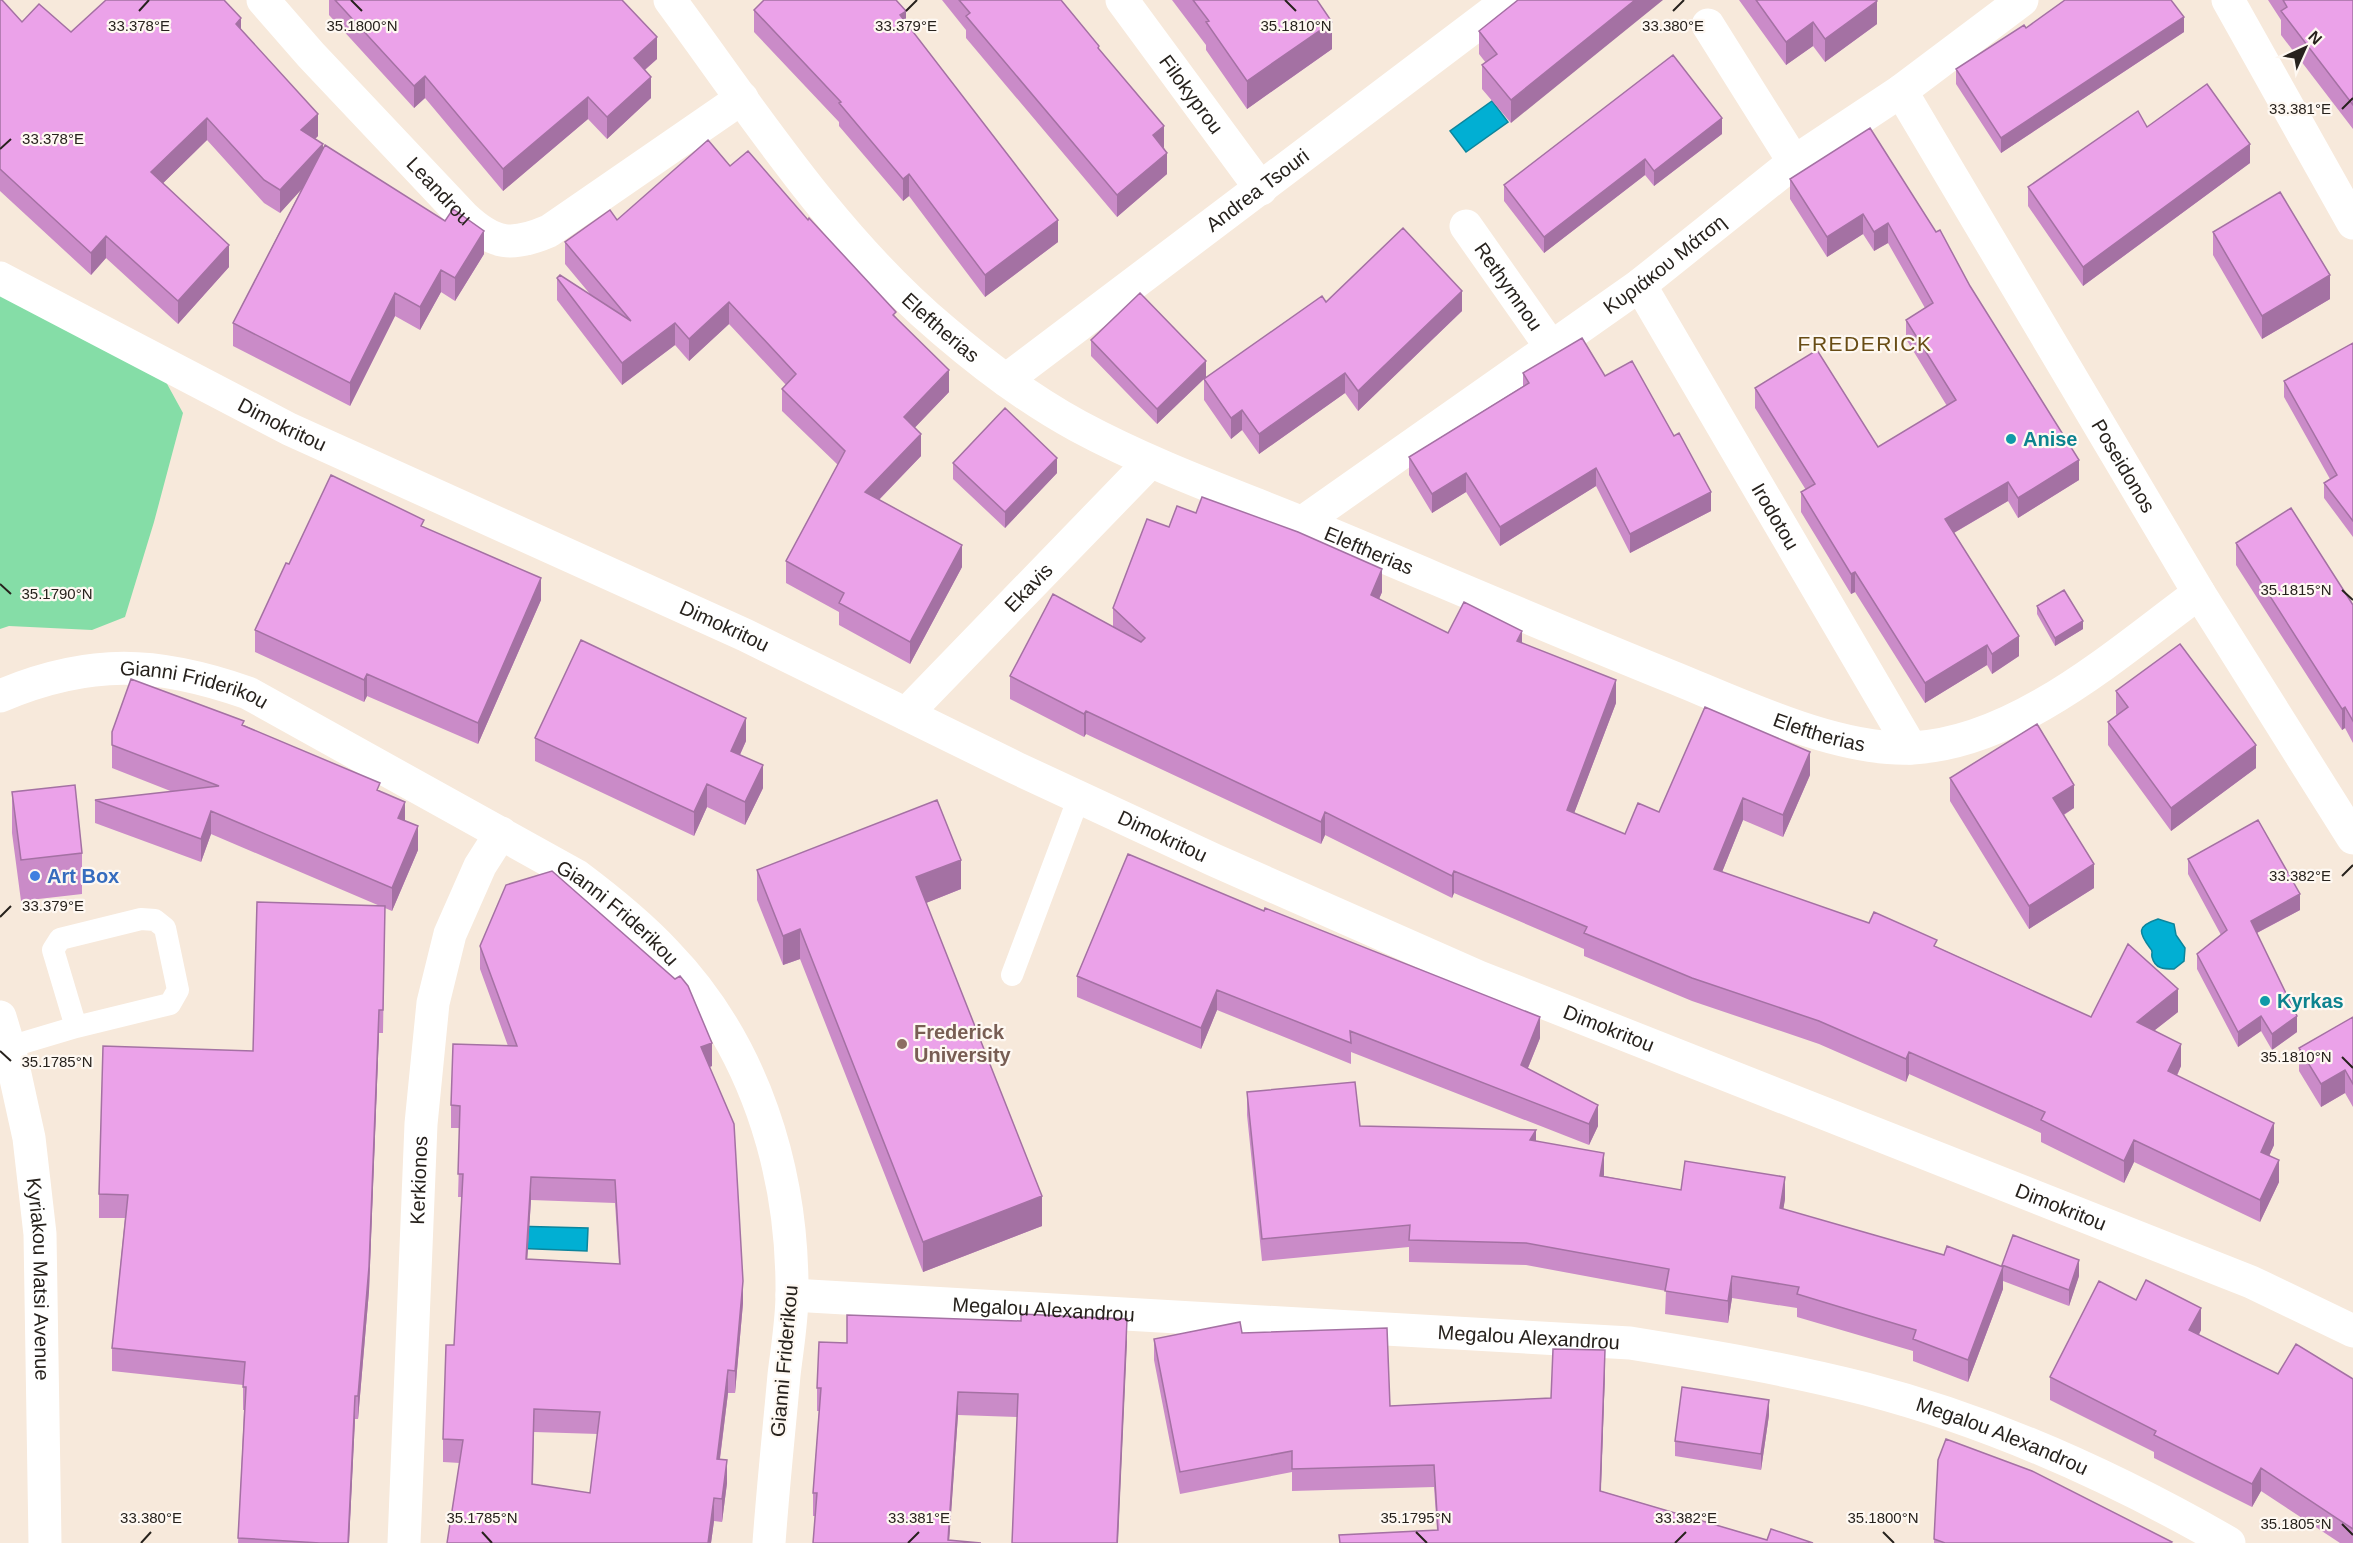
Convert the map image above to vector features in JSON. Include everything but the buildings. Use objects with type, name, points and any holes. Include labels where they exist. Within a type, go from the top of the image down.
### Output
[{"type":"street","name":"Leandrou","points":[[263,0],[311,55],[464,217],[481,232],[495,240],[516,242],[549,231],[742,98]]},
{"type":"street","name":"Eleftherias","points":[[670,0],[806,183],[871,262],[928,318],[1043,407],[1114,446],[1150,462],[1303,522],[1579,639],[1745,706],[1833,737],[1872,745],[1911,748],[1948,744],[1981,735],[2014,720],[2083,678],[2199,593]]},
{"type":"street","name":"Filokyprou","points":[[1122,0],[1262,189]]},
{"type":"street","name":"Andrea Tsouri","points":[[1006,380],[1262,189],[1509,0]]},
{"type":"street","name":"Κυριάκου Μάτση","points":[[1303,522],[1640,285],[1794,162],[1901,91],[2022,0]]},
{"type":"street","points":[[2229,0],[2353,223]]},
{"type":"street","points":[[1708,25],[1794,162]]},
{"type":"street","name":"Poseidonos","points":[[1901,91],[2199,593],[2353,838]]},
{"type":"street","name":"Rethymnou","points":[[1466,226],[1551,347]]},
{"type":"street","name":"Dimokritou","points":[[0,278],[289,429],[745,635],[1079,797],[1479,977],[2240,1277],[2353,1331]]},
{"type":"street","name":"Irodotou","points":[[1640,285],[1911,748]]},
{"type":"street","name":"Ekavis","points":[[906,714],[1150,462]]},
{"type":"street","name":"Gianni Friderikou","points":[[0,696],[67,674],[99,668],[168,671],[207,679],[248,693],[577,876],[612,902],[668,954],[711,1008],[732,1042],[748,1076],[765,1116],[775,1152],[789,1223],[792,1295],[769,1543]]},
{"type":"street","name":"Kerkionos","points":[[404,1543],[421,1124],[433,1003],[450,934],[480,866],[501,833]]},
{"type":"street","name":"Kyriakou Matsi Avenue","points":[[5,1032],[29,1138],[40,1234],[45,1543]]},
{"type":"street","name":"Megalou Alexandrou","points":[[792,1295],[1630,1343],[1765,1365],[1869,1390],[1948,1414],[2119,1484],[2229,1543]]},
{"type":"lane","points":[[1012,975],[1079,797]]},
{"type":"lane","points":[[5,1032],[76,1027],[170,1004],[178,990],[165,928],[155,920],[141,919],[60,939],[53,950],[76,1027]]},
{"type":"green space","points":[[0,294],[160,371],[183,413],[154,522],[125,617],[92,630],[9,626],[0,629]]},
{"type":"water","points":[[1492,101],[1508,122],[1466,152],[1450,131]]},
{"type":"water","points":[[2158,919],[2174,924],[2176,935],[2185,948],[2184,961],[2174,969],[2163,968],[2155,964],[2152,950],[2142,934],[2146,924]]},
{"type":"water","points":[[511,1226],[588,1228],[587,1251],[511,1248]]},
{"type":"place","name":"Anise","points":[[2011,439]]},
{"type":"place","name":"Art Box","points":[[35,876]]},
{"type":"place","name":"Kyrkas","points":[[2265,1001]]},
{"type":"place","name":"Frederick University","points":[[902,1044]]},
{"type":"district","name":"FREDERICK","points":[[1865,344]]}]
